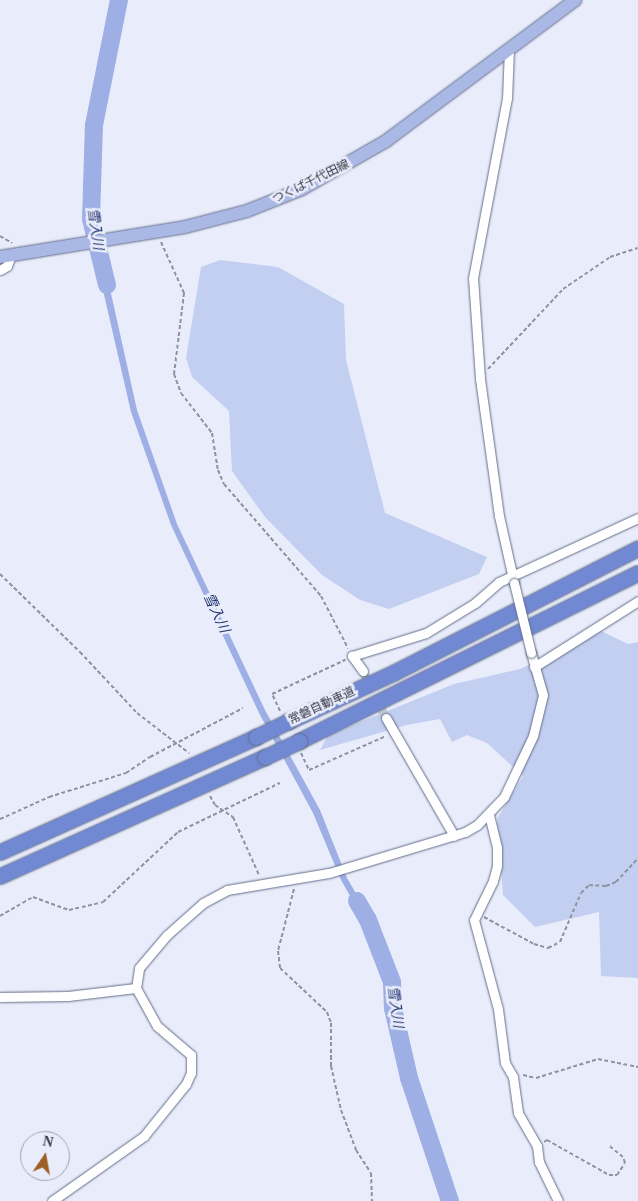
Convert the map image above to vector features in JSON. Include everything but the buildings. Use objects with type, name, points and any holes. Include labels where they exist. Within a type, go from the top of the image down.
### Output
[{"type":"highway","name":"常磐自動車道","points":[[0,852],[393,673],[638,548]]},
{"type":"highway","name":"常磐自動車道","points":[[0,876],[299,741],[638,573]]},
{"type":"main road","name":"つくば千代田線","points":[[5,256],[109,242],[157,233],[247,211],[302,189],[386,141],[575,0]]},
{"type":"street","points":[[52,1201],[144,1136],[186,1084],[191,1073],[191,1055],[157,1026],[136,988],[140,968],[167,935],[203,903],[227,890],[329,873],[465,832],[489,816],[512,784],[533,736],[543,696],[534,667],[499,516],[480,379],[474,278],[507,98],[509,50]]},
{"type":"street","points":[[0,270],[7,266],[5,256]]},
{"type":"street","points":[[363,671],[352,656],[426,633],[514,578],[638,518]]},
{"type":"street","points":[[534,667],[638,601]]},
{"type":"street","points":[[386,718],[454,836]]},
{"type":"street","points":[[489,816],[497,848],[496,866],[474,920],[498,1009],[505,1063],[513,1077],[518,1113],[538,1146],[540,1162],[558,1201]]},
{"type":"street","points":[[0,998],[68,996],[136,988]]},
{"type":"path","points":[[157,233],[184,293],[174,374],[181,393],[212,433],[218,470],[224,484],[321,596],[352,656]]},
{"type":"path","points":[[480,379],[563,289],[610,257],[638,248]]},
{"type":"path","points":[[0,574],[80,652],[137,714],[177,742],[189,753]]},
{"type":"path","points":[[0,819],[49,797],[126,774],[177,742],[243,708]]},
{"type":"path","points":[[0,916],[33,897],[69,910],[103,902],[178,832],[280,783]]},
{"type":"path","points":[[210,796],[215,805],[233,816],[263,885]]},
{"type":"path","points":[[478,913],[534,944],[548,948],[560,942],[581,893],[589,885],[606,886],[616,882],[638,858]]},
{"type":"path","points":[[297,879],[283,924],[278,951],[280,968],[327,1012],[331,1023],[331,1066],[341,1110],[356,1150],[371,1173],[372,1201]]},
{"type":"path","points":[[513,1077],[536,1078],[598,1059],[638,1067]]},
{"type":"path","points":[[538,1146],[546,1140],[610,1175],[617,1175],[626,1163],[623,1157],[608,1145]]},
{"type":"shaded area","points":[[220,260],[278,267],[344,304],[346,360],[385,513],[487,557],[479,574],[389,609],[360,600],[322,575],[265,517],[232,471],[229,411],[192,377],[186,358],[201,267]]},
{"type":"shaded area","points":[[601,631],[628,644],[638,642],[638,978],[601,976],[599,912],[535,927],[503,895],[497,819],[523,776],[487,743],[467,735],[452,742],[440,719],[407,725],[320,750],[328,735],[454,684],[520,669]]},
{"type":"water","points":[[104,262],[137,410],[177,524],[265,710],[320,810],[347,878],[371,919],[365,922],[341,880],[313,813],[259,713],[171,525],[131,412],[97,264]]},
{"type":"waterway","name":"雪入川","points":[[107,285],[91,219],[94,125],[119,0]]},
{"type":"waterway","name":"雪入川","points":[[357,901],[368,920],[392,982],[393,1008],[409,1078],[450,1201]]},
{"type":"tunnel","points":[[363,671],[386,718]]}]
